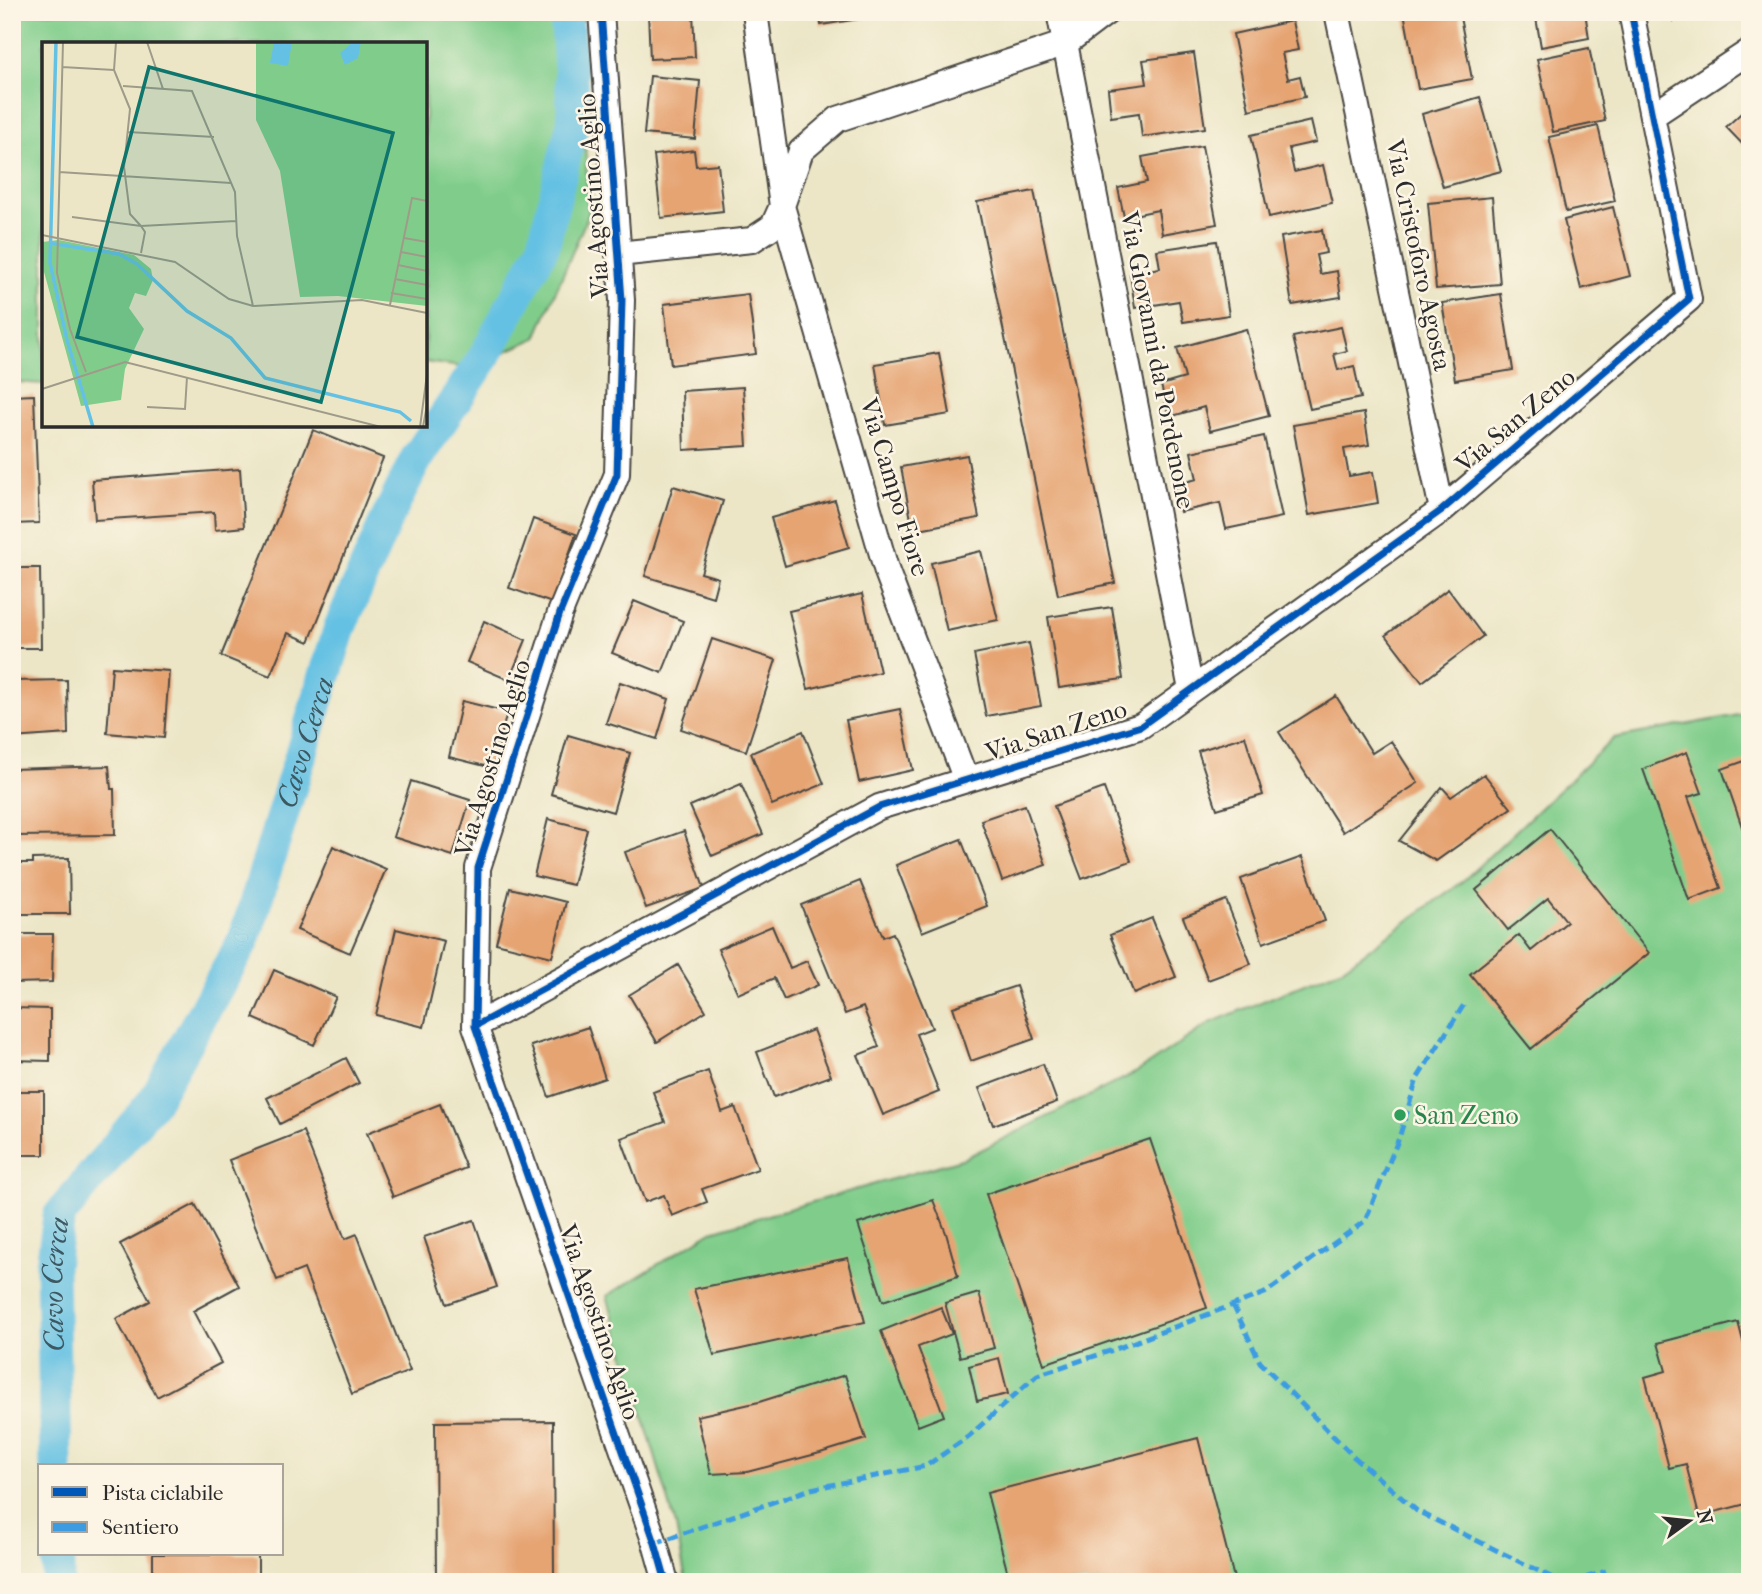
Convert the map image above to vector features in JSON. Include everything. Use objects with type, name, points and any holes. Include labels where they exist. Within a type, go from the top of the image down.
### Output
[{"type":"street","name":"Via Agostino Aglio","points":[[601,12],[622,300],[617,474],[560,613],[478,868],[475,1026],[655,1543],[666,1582]]},
{"type":"street","name":"Via Campo Fiore","points":[[755,12],[782,206],[887,572],[966,780]]},
{"type":"street","name":"Via Giovanni da Pordenone","points":[[1059,12],[1191,690]]},
{"type":"street","points":[[618,254],[752,240],[773,226],[802,151],[838,119],[1066,43],[1107,12]]},
{"type":"street","name":"Via Cristoforo Agosta","points":[[1337,12],[1442,510]]},
{"type":"street","points":[[1631,12],[1652,116],[1750,51]]},
{"type":"street","name":"Via San Zeno","points":[[475,1026],[879,807],[1141,726],[1442,510],[1689,299],[1652,116]]},
{"type":"green space","points":[[12,12],[578,12],[589,213],[536,338],[470,368],[427,362],[427,42],[42,42],[42,384],[12,382]]},
{"type":"green space","name":"San Zeno","points":[[1750,713],[1750,1582],[686,1582],[676,1526],[607,1296],[712,1231],[965,1158],[1137,1072],[1210,1023],[1343,968],[1464,880],[1614,738]]},
{"type":"building","points":[[648,12],[693,12],[695,57],[650,59]]},
{"type":"building","points":[[819,12],[884,12],[884,15],[821,25]]},
{"type":"building","points":[[967,12],[986,12],[986,14],[968,17]]},
{"type":"building","points":[[1404,12],[1459,12],[1472,79],[1418,89]]},
{"type":"building","points":[[1535,12],[1585,12],[1589,38],[1541,47]]},
{"type":"building","points":[[1672,12],[1709,12],[1710,13],[1673,21]]},
{"type":"building","points":[[1292,21],[1298,50],[1282,53],[1288,79],[1300,76],[1305,97],[1249,110],[1233,34]]},
{"type":"building","points":[[1589,48],[1605,121],[1553,132],[1537,59]]},
{"type":"building","points":[[1194,53],[1205,128],[1142,137],[1139,113],[1111,117],[1108,89],[1147,84],[1143,60]]},
{"type":"building","points":[[650,76],[700,81],[695,139],[644,134]]},
{"type":"building","points":[[1480,97],[1501,171],[1443,187],[1422,114]]},
{"type":"building","points":[[1750,105],[1750,152],[1726,127]]},
{"type":"building","points":[[1311,121],[1316,142],[1289,148],[1294,172],[1323,165],[1332,203],[1269,217],[1251,135]]},
{"type":"building","points":[[1598,126],[1615,201],[1566,212],[1549,137]]},
{"type":"building","points":[[1202,146],[1217,224],[1162,234],[1158,210],[1124,217],[1118,188],[1147,182],[1142,157]]},
{"type":"building","points":[[694,150],[696,166],[718,164],[723,211],[661,218],[654,155]]},
{"type":"building","points":[[1034,191],[1115,583],[1058,595],[977,202]]},
{"type":"building","points":[[1492,197],[1500,284],[1436,289],[1428,203]]},
{"type":"building","points":[[1613,207],[1630,276],[1581,289],[1564,220]]},
{"type":"building","points":[[1322,230],[1326,253],[1316,255],[1320,274],[1337,271],[1341,297],[1292,305],[1281,237]]},
{"type":"building","points":[[1217,241],[1229,315],[1183,322],[1179,301],[1135,308],[1130,273],[1160,268],[1157,250]]},
{"type":"building","points":[[748,294],[756,354],[671,365],[664,304]]},
{"type":"building","points":[[1501,294],[1513,370],[1455,380],[1442,303]]},
{"type":"building","points":[[1341,327],[1347,351],[1334,354],[1338,370],[1354,366],[1361,398],[1310,409],[1293,337]]},
{"type":"building","points":[[1246,329],[1269,416],[1210,431],[1204,407],[1169,417],[1161,385],[1185,378],[1177,348]]},
{"type":"building","points":[[939,353],[950,414],[885,425],[875,364]]},
{"type":"building","points":[[743,387],[747,446],[684,450],[682,391]]},
{"type":"building","points":[[34,395],[39,523],[12,524],[12,396]]},
{"type":"building","points":[[1364,413],[1369,445],[1344,449],[1349,476],[1373,472],[1378,503],[1309,515],[1293,425]]},
{"type":"building","points":[[313,430],[383,458],[309,642],[288,633],[270,676],[221,656]]},
{"type":"building","points":[[1264,436],[1282,517],[1226,529],[1220,503],[1180,512],[1174,485],[1197,479],[1191,452]]},
{"type":"building","points":[[967,455],[979,518],[913,530],[901,467]]},
{"type":"building","points":[[240,469],[244,527],[215,530],[214,512],[95,520],[92,480]]},
{"type":"building","points":[[673,486],[723,501],[701,573],[718,578],[713,597],[645,576]]},
{"type":"building","points":[[835,500],[849,547],[785,566],[771,518]]},
{"type":"building","points":[[533,519],[576,534],[552,603],[509,588]]},
{"type":"building","points":[[981,551],[998,620],[947,631],[931,563]]},
{"type":"building","points":[[12,568],[40,568],[41,648],[12,648]]},
{"type":"building","points":[[1448,589],[1483,636],[1422,682],[1386,635]]},
{"type":"building","points":[[862,594],[880,672],[808,689],[789,611]]},
{"type":"building","points":[[634,601],[683,621],[662,673],[612,653]]},
{"type":"building","points":[[1112,607],[1123,679],[1059,688],[1048,617]]},
{"type":"building","points":[[484,621],[526,640],[509,680],[467,662]]},
{"type":"building","points":[[712,639],[776,660],[746,751],[681,729]]},
{"type":"building","points":[[1029,643],[1041,706],[986,716],[974,654]]},
{"type":"building","points":[[112,667],[169,671],[164,738],[107,733]]},
{"type":"building","points":[[67,680],[68,734],[12,738],[12,681]]},
{"type":"building","points":[[620,682],[669,699],[657,739],[606,723]]},
{"type":"building","points":[[1336,696],[1372,753],[1391,741],[1418,783],[1343,832],[1279,732]]},
{"type":"building","points":[[462,701],[507,712],[493,768],[449,757]]},
{"type":"building","points":[[900,709],[913,770],[859,782],[846,720]]},
{"type":"building","points":[[803,731],[824,784],[772,805],[751,753]]},
{"type":"building","points":[[568,735],[630,753],[613,812],[551,794]]},
{"type":"building","points":[[1245,736],[1263,795],[1217,809],[1198,751]]},
{"type":"building","points":[[1687,752],[1702,793],[1688,797],[1721,888],[1689,900],[1643,769]]},
{"type":"building","points":[[1750,759],[1750,847],[1749,847],[1722,769]]},
{"type":"building","points":[[109,766],[111,789],[114,789],[115,835],[13,836],[12,769]]},
{"type":"building","points":[[1484,774],[1511,808],[1436,861],[1399,841],[1442,787],[1451,797]]},
{"type":"building","points":[[411,781],[470,800],[453,856],[393,837]]},
{"type":"building","points":[[741,784],[763,834],[712,856],[690,806]]},
{"type":"building","points":[[1104,788],[1131,861],[1082,879],[1054,806]]},
{"type":"building","points":[[1025,805],[1046,865],[1002,881],[981,820]]},
{"type":"building","points":[[548,819],[587,829],[573,885],[534,876]]},
{"type":"building","points":[[1550,829],[1649,953],[1531,1049],[1470,974],[1519,935],[1531,951],[1567,922],[1548,898],[1508,930],[1476,890]]},
{"type":"building","points":[[684,831],[704,888],[646,908],[625,852]]},
{"type":"building","points":[[961,839],[987,906],[922,932],[896,865]]},
{"type":"building","points":[[333,846],[386,869],[350,953],[297,930]]},
{"type":"building","points":[[1302,857],[1325,921],[1263,943],[1241,879]]},
{"type":"building","points":[[69,858],[70,914],[12,914],[12,863],[33,863],[33,859]]},
{"type":"building","points":[[860,881],[883,937],[893,933],[932,1028],[916,1034],[939,1092],[883,1115],[858,1055],[879,1047],[863,1007],[845,1014],[801,905]]},
{"type":"building","points":[[510,888],[566,902],[552,957],[496,943]]},
{"type":"building","points":[[1226,900],[1251,964],[1208,980],[1183,917]]},
{"type":"building","points":[[1152,918],[1176,977],[1134,994],[1110,935]]},
{"type":"building","points":[[772,926],[790,968],[807,961],[818,985],[784,1000],[774,978],[738,994],[718,949]]},
{"type":"building","points":[[396,929],[444,941],[424,1027],[376,1015]]},
{"type":"building","points":[[12,934],[53,934],[52,982],[12,983]]},
{"type":"building","points":[[678,965],[706,1011],[657,1042],[629,995]]},
{"type":"building","points":[[274,970],[336,997],[314,1045],[253,1018]]},
{"type":"building","points":[[1016,986],[1034,1039],[971,1061],[953,1007]]},
{"type":"building","points":[[12,1008],[50,1009],[50,1061],[12,1060]]},
{"type":"building","points":[[588,1027],[605,1078],[549,1097],[531,1046]]},
{"type":"building","points":[[813,1030],[831,1076],[774,1097],[757,1052]]},
{"type":"building","points":[[346,1058],[359,1083],[280,1124],[267,1098]]},
{"type":"building","points":[[1043,1064],[1057,1102],[993,1125],[979,1088]]},
{"type":"building","points":[[708,1071],[722,1112],[735,1107],[758,1169],[702,1189],[707,1202],[672,1216],[664,1195],[645,1202],[621,1138],[665,1122],[653,1092]]},
{"type":"building","points":[[12,1091],[44,1091],[44,1155],[12,1155]]},
{"type":"building","points":[[440,1104],[466,1168],[393,1197],[367,1133]]},
{"type":"building","points":[[303,1131],[345,1239],[357,1234],[410,1371],[352,1394],[304,1269],[277,1280],[229,1160]]},
{"type":"building","points":[[1150,1139],[1207,1308],[1044,1364],[986,1194]]},
{"type":"building","points":[[933,1200],[958,1276],[883,1301],[858,1224]]},
{"type":"building","points":[[195,1204],[239,1286],[193,1311],[221,1363],[157,1397],[116,1319],[150,1301],[120,1244]]},
{"type":"building","points":[[474,1220],[497,1287],[447,1304],[424,1237]]},
{"type":"building","points":[[848,1258],[865,1322],[714,1355],[694,1289]]},
{"type":"building","points":[[979,1293],[994,1348],[960,1357],[945,1303]]},
{"type":"building","points":[[941,1307],[952,1334],[918,1347],[944,1416],[918,1426],[881,1331]]},
{"type":"building","points":[[1738,1322],[1750,1368],[1750,1503],[1699,1516],[1686,1464],[1669,1468],[1645,1377],[1666,1371],[1658,1343]]},
{"type":"building","points":[[999,1358],[1008,1394],[977,1401],[969,1366]]},
{"type":"building","points":[[845,1375],[866,1439],[747,1472],[711,1474],[697,1416],[759,1402]]},
{"type":"building","points":[[553,1421],[554,1577],[636,1577],[636,1582],[436,1582],[435,1422]]},
{"type":"building","points":[[1198,1438],[1235,1582],[1010,1582],[987,1493]]},
{"type":"building","points":[[153,1556],[258,1556],[258,1582],[153,1582]]},
{"type":"waterway","name":"Cavo Cerca","points":[[56,1464],[52,1266],[59,1216],[154,1100],[244,940],[340,627],[416,459],[485,356],[543,247],[574,118],[566,12]]},
{"type":"waterway","name":"Cavo Cerca","points":[[58,1556],[58,1582]]},
{"type":"marked path","points":[[655,1543],[811,1489],[926,1466],[969,1436],[1037,1375],[1113,1350],[1265,1293],[1365,1221],[1399,1138],[1417,1079],[1465,1003]]},
{"type":"marked path","points":[[1233,1305],[1260,1362],[1353,1456],[1417,1511],[1561,1582]]},
{"type":"marked path","points":[[1572,1582],[1606,1571]]},
{"type":"cycle path","points":[[601,12],[622,300],[617,474],[560,613],[478,868],[475,1026],[655,1543],[666,1582]]},
{"type":"cycle path","points":[[475,1026],[879,807],[1141,726],[1442,510],[1689,299],[1631,12]]},
{"type":"place","name":"San Zeno","points":[[1400,1115]]}]
